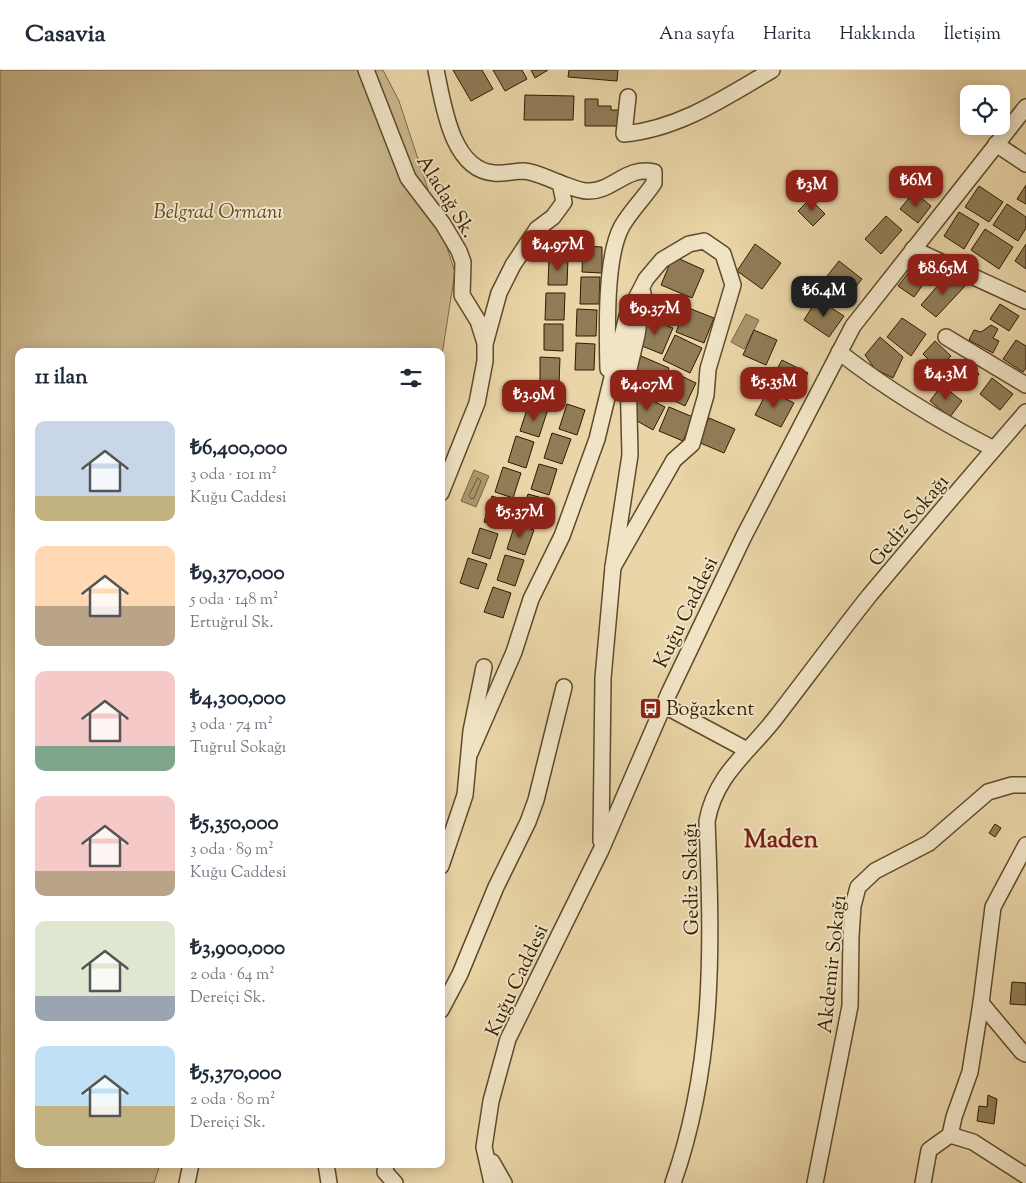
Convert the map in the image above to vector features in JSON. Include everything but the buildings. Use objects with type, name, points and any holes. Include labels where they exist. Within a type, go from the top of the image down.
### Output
[{"type":"street","name":"Aladağ Sk.","points":[[366,70],[408,178],[443,224],[458,250],[463,262],[462,295],[478,321],[485,344]]},
{"type":"street","points":[[436,70],[454,143],[472,164],[492,173],[526,171],[588,192],[635,172],[646,170],[654,172],[654,183],[623,225],[615,242],[606,331],[608,385]]},
{"type":"street","points":[[628,97],[624,134],[652,129],[687,117],[772,70]]},
{"type":"street","name":"Kuğu Caddesi","points":[[492,1183],[484,1148],[491,1101],[508,1039],[600,850],[664,705],[744,536],[853,326],[1026,107]]},
{"type":"street","points":[[996,144],[1026,164]]},
{"type":"street","points":[[445,483],[477,403],[485,362],[485,344],[499,293],[513,264],[537,229],[553,217],[564,202],[560,183]]},
{"type":"street","points":[[470,753],[514,652],[531,599],[562,536],[597,439],[608,385],[627,316],[646,279],[662,260],[689,244],[704,240],[723,254],[733,285],[708,369],[706,395],[692,444],[674,460],[613,567]]},
{"type":"street","points":[[913,249],[1026,301]]},
{"type":"street","points":[[600,850],[603,678],[613,567],[630,455],[628,374],[637,335],[646,279]]},
{"type":"street","points":[[946,337],[1026,385]]},
{"type":"street","points":[[840,352],[870,376],[944,424],[994,449]]},
{"type":"street","name":"Gediz Sokağı","points":[[673,1183],[684,1149],[704,1055],[712,934],[707,822],[717,791],[736,760],[765,733],[868,598],[1026,412]]},
{"type":"street","points":[[445,854],[465,795],[471,731],[484,667]]},
{"type":"street","points":[[445,1002],[460,974],[496,887],[528,822],[536,800],[564,686]]},
{"type":"street","points":[[664,705],[747,750]]},
{"type":"street","name":"Akdemir Sokağı","points":[[815,1183],[850,1006],[853,906],[858,887],[875,871],[929,842],[988,792],[1012,785],[1026,784]]},
{"type":"street","points":[[923,1183],[929,1150],[950,1135],[954,1117],[970,1072],[982,1002],[993,907],[1026,845]]},
{"type":"street","points":[[982,1002],[1026,1054]]},
{"type":"street","points":[[950,1135],[973,1142],[1026,1176]]},
{"type":"street","points":[[484,1148],[504,1183]]},
{"type":"street","points":[[187,1183],[190,1168]]},
{"type":"street","points":[[327,1168],[329,1183]]},
{"type":"street","points":[[386,1168],[385,1172],[395,1183]]},
{"type":"green space","name":"Belgrad Ormanı","points":[[0,70],[383,70],[399,101],[455,272],[443,348],[15,348],[15,1168],[159,1168],[154,1183],[0,1183]]},
{"type":"water","points":[[746,314],[759,320],[744,349],[731,342]]},
{"type":"water","points":[[474,470],[489,476],[476,507],[461,501]]},
{"type":"place","name":"Boğazkent","points":[[650,708]]},
{"type":"district","name":"Maden","points":[[781,838]]}]
